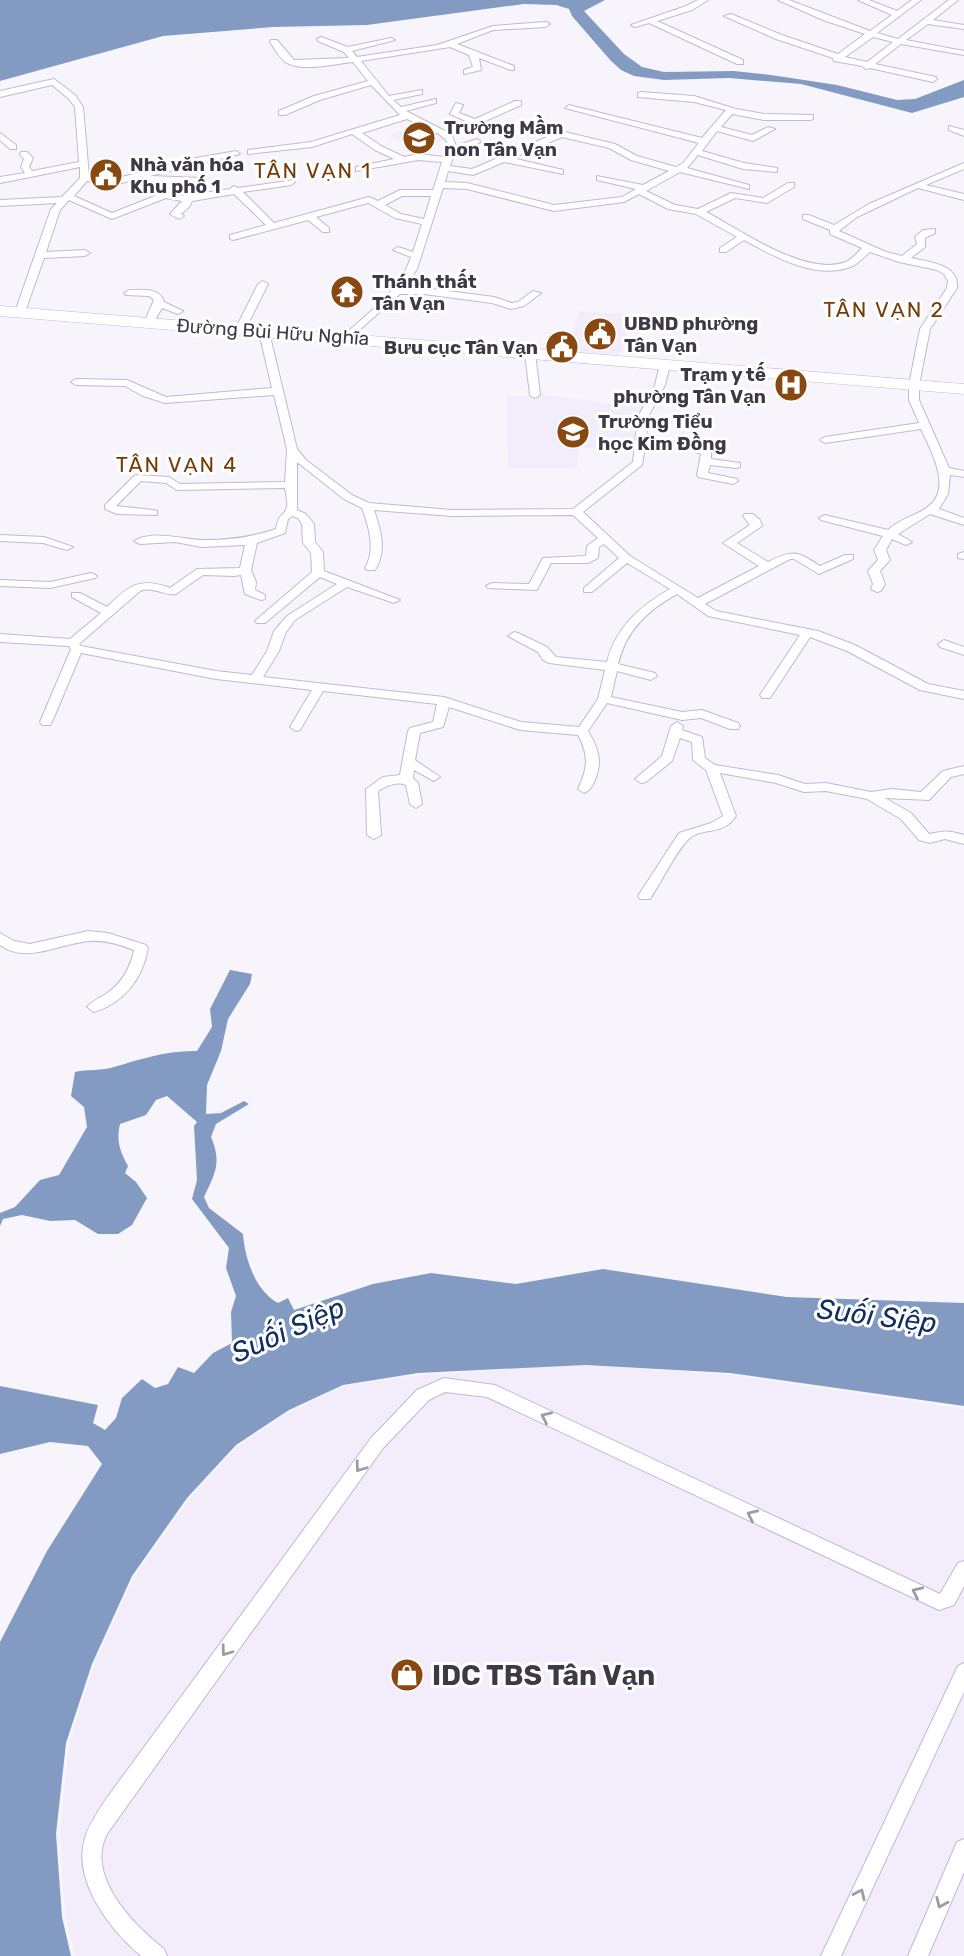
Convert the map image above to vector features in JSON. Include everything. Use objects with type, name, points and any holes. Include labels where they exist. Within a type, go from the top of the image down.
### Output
[{"type":"main road","name":"Đường Bùi Hữu Nghĩa","points":[[0,311],[964,389]]},
{"type":"street","points":[[635,25],[689,8],[704,0]]},
{"type":"street","points":[[782,0],[870,35],[964,53]]},
{"type":"street","points":[[862,0],[898,14]]},
{"type":"street","points":[[838,59],[917,0]]},
{"type":"street","points":[[866,66],[954,0]]},
{"type":"street","points":[[728,16],[795,45],[838,59],[933,79]]},
{"type":"street","points":[[651,21],[740,62]]},
{"type":"street","points":[[926,21],[964,27]]},
{"type":"street","points":[[274,43],[290,61],[296,63],[357,60],[450,44],[496,27],[537,27],[546,24]]},
{"type":"street","points":[[321,39],[347,50],[387,99],[403,113],[447,135],[451,140],[448,160],[412,268],[397,291],[347,338]]},
{"type":"street","points":[[347,50],[391,40]]},
{"type":"street","points":[[450,44],[511,68]]},
{"type":"street","points":[[467,72],[478,68],[473,53]]},
{"type":"street","points":[[500,64],[514,59]]},
{"type":"street","points":[[0,94],[54,82],[58,83],[79,107],[85,178],[62,202],[39,255],[20,312]]},
{"type":"street","points":[[282,113],[317,98],[372,82]]},
{"type":"street","points":[[387,99],[419,92]]},
{"type":"street","points":[[641,95],[694,99],[727,106],[732,111],[764,117],[810,117]]},
{"type":"street","points":[[356,132],[433,101]]},
{"type":"street","points":[[447,135],[518,103]]},
{"type":"street","points":[[459,105],[454,114],[475,122]]},
{"type":"street","points":[[569,108],[703,141]]},
{"type":"street","points":[[377,205],[400,193],[467,186],[559,209],[624,199],[678,170],[732,111]]},
{"type":"street","points":[[715,128],[755,138],[774,132],[759,123],[764,117]]},
{"type":"street","points":[[952,128],[964,133]]},
{"type":"street","points":[[251,152],[302,145],[348,131],[356,132],[378,148],[405,161]]},
{"type":"street","points":[[359,169],[421,156],[448,160],[473,172],[481,166],[561,134],[612,146],[634,158],[746,187]]},
{"type":"street","points":[[0,136],[13,147]]},
{"type":"street","points":[[448,160],[477,142]]},
{"type":"street","points":[[696,152],[743,166],[774,170]]},
{"type":"street","points":[[24,154],[29,158],[26,167],[30,174]]},
{"type":"street","points":[[85,178],[118,181],[236,154]]},
{"type":"street","points":[[504,159],[560,172]]},
{"type":"street","points":[[0,180],[84,164]]},
{"type":"street","points":[[806,217],[834,228],[882,202],[964,166]]},
{"type":"street","points":[[141,176],[155,180],[201,181]]},
{"type":"street","points":[[600,178],[643,190],[671,207],[700,211],[743,237],[828,270],[858,259],[867,248]]},
{"type":"street","points":[[179,216],[176,212],[187,201],[234,190],[291,182]]},
{"type":"street","points":[[700,211],[734,195],[764,201],[791,185]]},
{"type":"street","points":[[920,186],[964,197]]},
{"type":"street","points":[[234,190],[272,226]]},
{"type":"street","points":[[0,203],[62,202],[111,216],[165,195],[200,208]]},
{"type":"street","points":[[233,237],[366,201],[398,216],[426,222]]},
{"type":"street","points":[[24,211],[62,202]]},
{"type":"street","points":[[309,216],[326,230]]},
{"type":"street","points":[[834,228],[833,232],[836,234],[867,248],[948,272],[953,281],[948,294],[925,329],[914,385],[914,400],[945,471],[943,494],[940,502],[930,510],[890,534],[880,550],[884,560],[874,571],[878,580],[877,589]]},
{"type":"street","points":[[902,260],[922,245],[922,234],[932,231]]},
{"type":"street","points":[[723,250],[743,237]]},
{"type":"street","points":[[398,250],[415,256]]},
{"type":"street","points":[[39,255],[85,253]]},
{"type":"street","points":[[240,330],[263,284]]},
{"type":"street","points":[[397,291],[494,300],[510,306],[521,304],[536,293]]},
{"type":"street","points":[[129,293],[156,295],[159,304],[149,323]]},
{"type":"street","points":[[948,294],[964,293]]},
{"type":"street","points":[[159,304],[178,311]]},
{"type":"street","points":[[140,541],[175,539],[202,544],[252,541],[279,533],[282,529],[283,518],[291,512],[293,505],[290,485],[292,449],[264,332]]},
{"type":"street","points":[[530,353],[535,395]]},
{"type":"street","points":[[292,449],[302,462],[348,497],[367,506],[465,513],[576,512],[638,463],[643,417],[660,386],[666,363]]},
{"type":"street","points":[[76,382],[127,383],[165,400],[279,391]]},
{"type":"street","points":[[825,440],[926,425]]},
{"type":"street","points":[[641,442],[694,447],[707,452],[702,475],[733,481]]},
{"type":"street","points":[[705,461],[736,465]]},
{"type":"street","points":[[945,471],[964,474]]},
{"type":"street","points":[[153,513],[109,507],[138,478],[169,480],[177,486],[290,485]]},
{"type":"street","points":[[367,506],[376,551],[375,564],[371,568]]},
{"type":"street","points":[[930,510],[964,522]]},
{"type":"street","points":[[291,512],[302,516],[308,524],[309,544],[317,552],[318,573]]},
{"type":"street","points":[[576,512],[626,558],[678,589],[712,614],[807,633],[851,648],[924,687],[964,695]]},
{"type":"street","points":[[749,516],[756,526],[729,543],[768,567]]},
{"type":"street","points":[[825,518],[890,534],[906,541]]},
{"type":"street","points":[[0,538],[44,540],[67,547]]},
{"type":"street","points":[[492,586],[533,588],[547,560],[588,561],[592,558],[593,546],[605,539]]},
{"type":"street","points":[[252,541],[245,570],[250,582],[249,592],[261,597]]},
{"type":"street","points":[[696,604],[793,555],[816,570],[824,570],[849,556]]},
{"type":"street","points":[[588,590],[626,558]]},
{"type":"street","points":[[46,722],[74,646],[123,598],[147,584],[172,592],[201,571],[234,573],[245,570]]},
{"type":"street","points":[[318,573],[394,600]]},
{"type":"street","points":[[261,621],[318,573]]},
{"type":"street","points":[[0,583],[50,584],[91,576]]},
{"type":"street","points":[[256,679],[273,651],[280,631],[291,618],[344,583]]},
{"type":"street","points":[[582,731],[604,699],[611,667],[628,626],[651,604],[678,589]]},
{"type":"street","points":[[76,595],[110,613]]},
{"type":"street","points":[[766,695],[807,633]]},
{"type":"street","points":[[514,636],[543,650],[547,657],[553,660],[611,667],[651,676]]},
{"type":"street","points":[[0,638],[74,646],[146,664],[444,701],[520,726],[582,731]]},
{"type":"street","points":[[944,644],[964,651]]},
{"type":"street","points":[[296,727],[320,686]]},
{"type":"street","points":[[604,699],[682,716],[702,714],[734,726]]},
{"type":"street","points":[[406,779],[411,764],[414,730],[439,724],[444,701]]},
{"type":"street","points":[[641,779],[668,758],[682,716]]},
{"type":"street","points":[[582,731],[594,752],[595,764],[584,789]]},
{"type":"street","points":[[675,732],[698,740],[698,760],[712,768],[778,779],[804,788],[826,787],[871,796],[906,816],[930,839],[947,834],[964,840]]},
{"type":"street","points":[[411,764],[434,777]]},
{"type":"street","points":[[645,896],[684,836],[692,831],[719,826],[730,816],[712,768]]},
{"type":"street","points":[[871,796],[892,793],[923,797],[947,774],[964,770]]},
{"type":"street","points":[[374,835],[372,789],[388,780],[406,779],[412,783],[416,804]]},
{"type":"street","points":[[0,938],[6,945],[28,949],[90,935],[117,939],[141,948],[132,978],[117,995],[94,1007]]},
{"type":"street","points":[[157,1956],[104,1902],[94,1864],[94,1840],[113,1806],[377,1443],[423,1395],[444,1385],[489,1390],[939,1602],[948,1599],[964,1569]]},
{"type":"street","points":[[831,1956],[964,1672]]},
{"type":"street","points":[[918,1956],[964,1849]]},
{"type":"shaded area","name":"Trường Mầm non Tân Vạn","points":[[412,127],[420,130],[428,127],[447,139],[415,150],[389,136]]},
{"type":"shaded area","name":"UBND phường Tân Vạn","points":[[579,311],[626,314],[621,325],[627,326],[624,348],[615,356],[552,351],[554,343],[571,344]]},
{"type":"shaded area","name":"Trường Tiểu học Kim Đồng","points":[[545,395],[644,408],[637,449],[579,448],[577,469],[508,468],[507,397]]},
{"type":"shaded area","points":[[586,1365],[729,1375],[964,1409],[964,1956],[75,1956],[65,1915],[60,1832],[69,1745],[94,1665],[134,1577],[190,1498],[237,1447],[291,1411],[344,1386],[417,1375]]},
{"type":"water","points":[[0,0],[605,0],[584,11],[624,54],[642,67],[664,72],[734,71],[771,75],[837,85],[897,100],[915,99],[964,80],[964,97],[912,113],[801,84],[729,78],[664,80],[634,76],[611,61],[569,9],[556,5],[524,4],[367,25],[273,27],[163,36],[0,81]]},
{"type":"water","name":"Suối Siệp","points":[[230,970],[252,974],[250,984],[228,1019],[221,1051],[207,1085],[206,1114],[221,1113],[244,1101],[249,1104],[216,1124],[211,1137],[216,1154],[216,1168],[204,1197],[209,1208],[243,1234],[246,1253],[257,1282],[278,1303],[288,1298],[294,1310],[373,1284],[431,1273],[516,1284],[603,1269],[787,1297],[964,1303],[964,1406],[730,1373],[586,1365],[418,1373],[343,1385],[289,1410],[236,1445],[187,1498],[132,1576],[92,1664],[66,1743],[56,1834],[62,1917],[71,1956],[0,1956],[0,1642],[47,1551],[102,1464],[88,1446],[50,1442],[0,1454],[0,1386],[98,1405],[93,1423],[105,1430],[116,1418],[122,1398],[142,1379],[155,1388],[168,1384],[178,1367],[194,1373],[213,1353],[232,1343],[231,1312],[236,1296],[226,1268],[229,1248],[192,1199],[197,1180],[194,1126],[197,1122],[167,1096],[156,1100],[146,1115],[120,1124],[118,1136],[128,1166],[125,1173],[136,1182],[147,1198],[132,1225],[118,1234],[98,1234],[75,1220],[50,1221],[22,1215],[3,1219],[0,1226],[0,1213],[15,1207],[40,1180],[59,1175],[87,1127],[84,1107],[71,1096],[75,1072],[109,1068],[165,1054],[197,1051],[212,1027],[210,1009]]},
{"type":"place","name":"Trường Mầm non Tân Vạn","points":[[419,138]]},
{"type":"place","name":"Nhà văn hóa Khu phố 1","points":[[106,175]]},
{"type":"place","name":"Thánh thất Tân Vạn","points":[[347,292]]},
{"type":"place","name":"UBND phường Tân Vạn","points":[[600,334]]},
{"type":"place","name":"Bưu cục Tân Vạn","points":[[562,347]]},
{"type":"place","name":"Trạm y tế phường Tân Vạn","points":[[791,385]]},
{"type":"place","name":"Trường Tiểu học Kim Đồng","points":[[573,432]]},
{"type":"place","name":"IDC TBS Tân Vạn","points":[[407,1675]]},
{"type":"district","name":"TÂN VẠN 1","points":[[313,170]]},
{"type":"district","name":"TÂN VẠN 2","points":[[884,309]]},
{"type":"district","name":"TÂN VẠN 4","points":[[177,464]]}]
